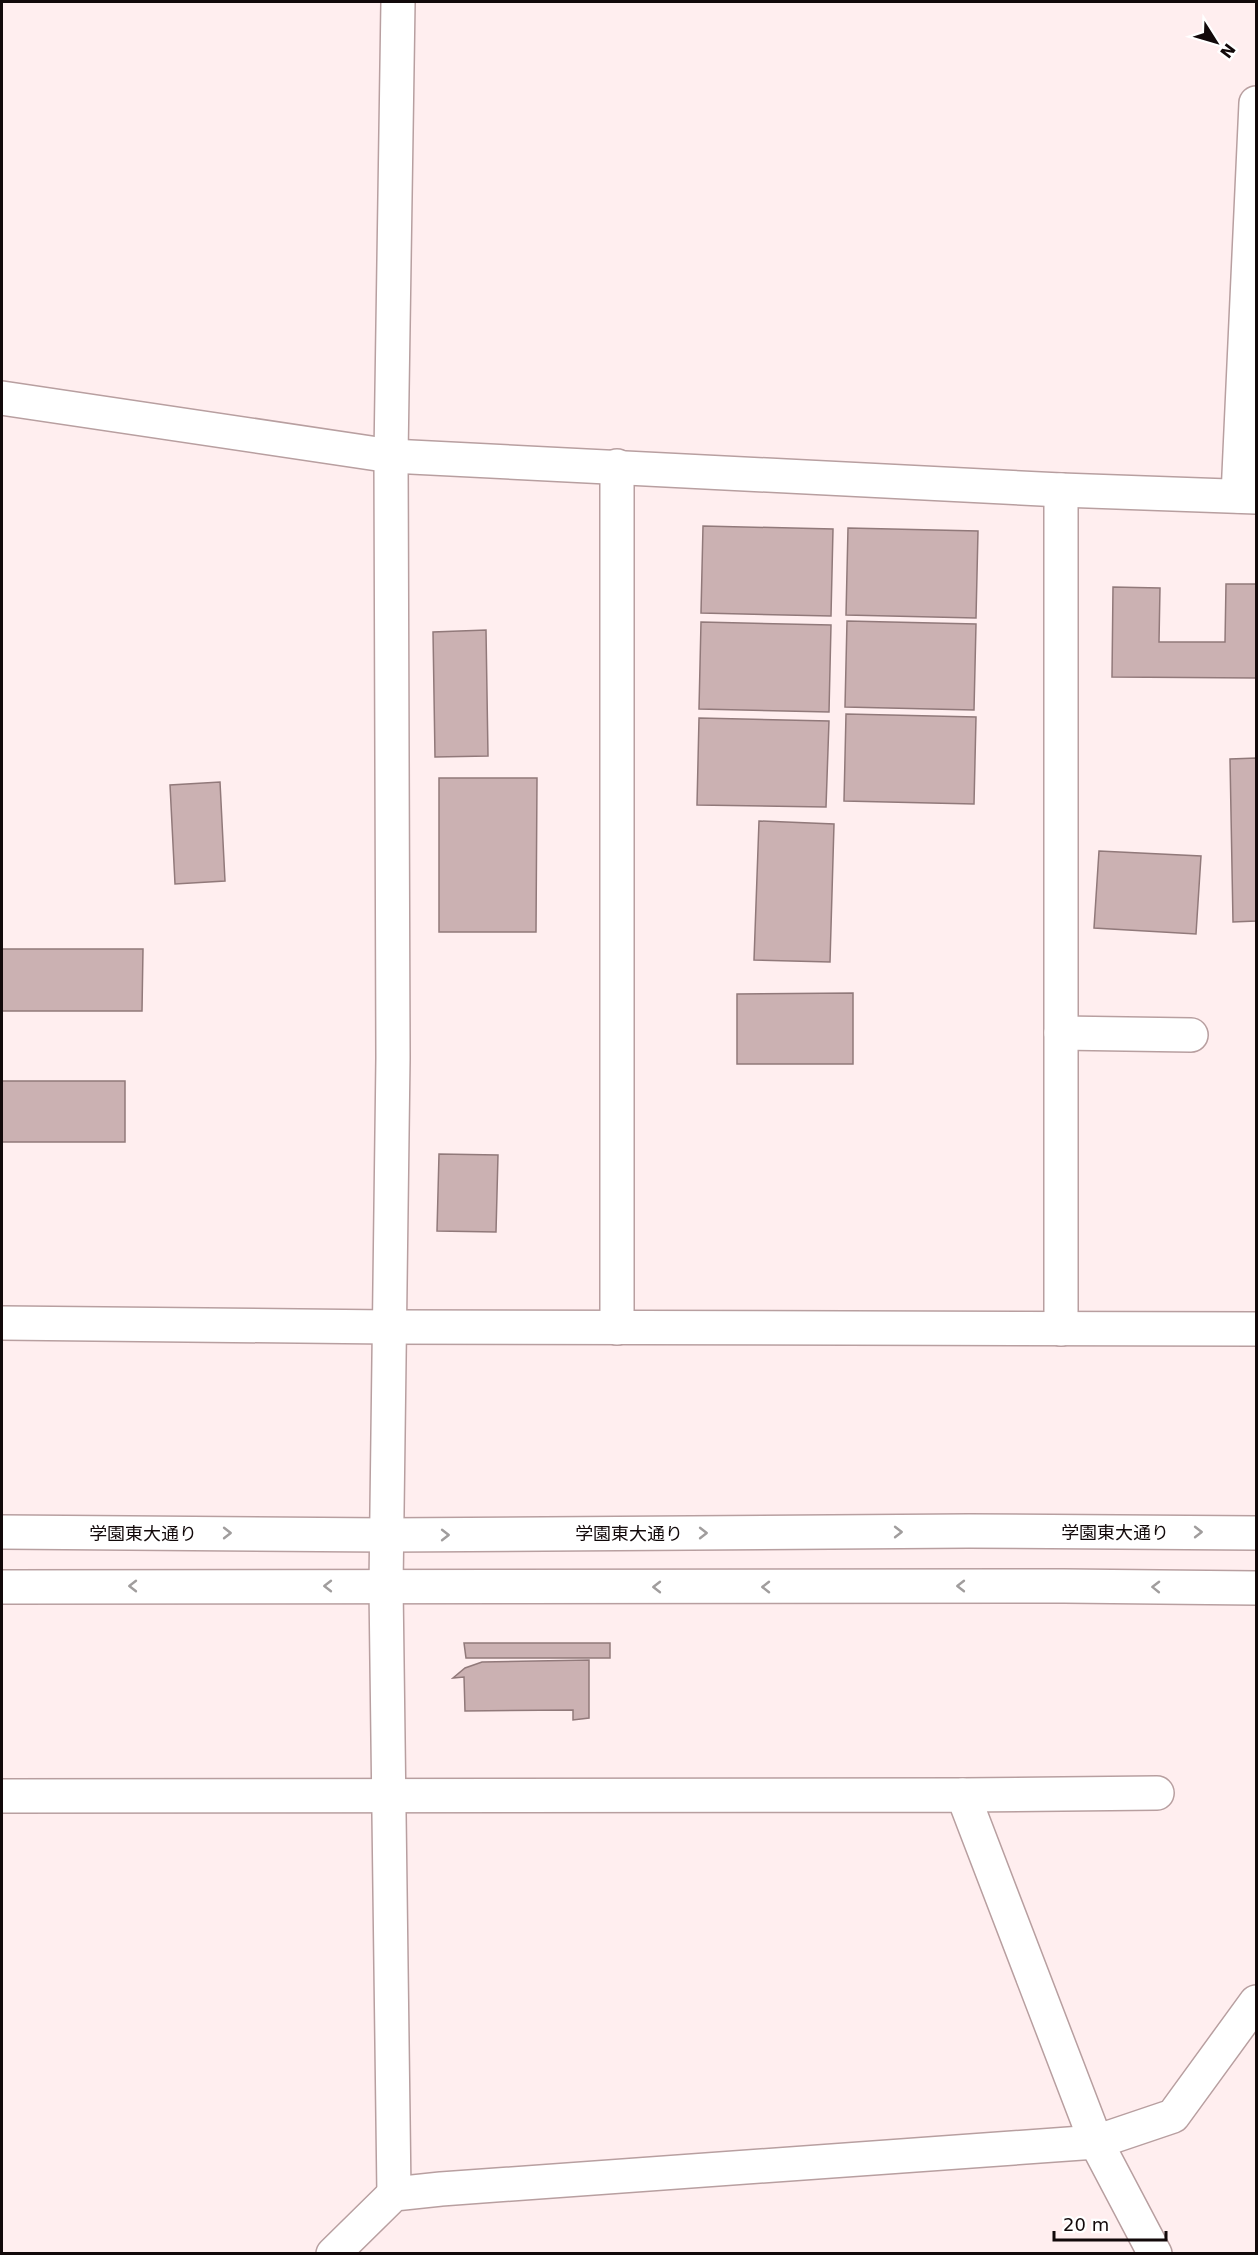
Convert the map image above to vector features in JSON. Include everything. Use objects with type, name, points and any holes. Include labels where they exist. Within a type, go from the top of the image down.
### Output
[{"type":"street","points":[[394,2194],[386,1535],[393,1058],[391,456],[398,2]]},
{"type":"street","points":[[2,398],[391,456],[1061,490],[1247,496],[1257,103]]},
{"type":"street","points":[[616,466],[616,1328]]},
{"type":"street","points":[[1061,490],[1061,1329]]},
{"type":"street","points":[[1061,1034],[1191,1035]]},
{"type":"street","points":[[2,1323],[389,1328],[1257,1329]]},
{"type":"street","name":"学園東大通り","points":[[2,1532],[386,1535],[1257,1533]]},
{"type":"street","points":[[2,1587],[1064,1586],[1257,1588]]},
{"type":"street","points":[[2,1796],[390,1797],[1157,1793]]},
{"type":"street","points":[[963,1794],[1096,2142],[1155,2253]]},
{"type":"street","points":[[333,2253],[394,2194],[1096,2142],[1173,2116],[1257,2001]]},
{"type":"building","points":[[703,526],[833,529],[831,616],[701,613]]},
{"type":"building","points":[[848,528],[978,531],[976,618],[846,615]]},
{"type":"building","points":[[1226,584],[1256,584],[1256,678],[1112,677],[1113,587],[1160,588],[1159,642],[1225,642]]},
{"type":"building","points":[[847,621],[976,624],[974,710],[845,707]]},
{"type":"building","points":[[701,622],[831,625],[829,712],[699,709]]},
{"type":"building","points":[[486,630],[488,756],[435,757],[433,632]]},
{"type":"building","points":[[846,714],[976,717],[974,804],[844,801]]},
{"type":"building","points":[[699,718],[829,721],[826,807],[697,805]]},
{"type":"building","points":[[1256,758],[1256,921],[1233,922],[1230,759]]},
{"type":"building","points":[[439,778],[537,778],[536,932],[439,932]]},
{"type":"building","points":[[220,782],[225,881],[175,884],[170,785]]},
{"type":"building","points":[[759,821],[834,824],[830,962],[754,960]]},
{"type":"building","points":[[1099,851],[1201,856],[1196,934],[1094,928]]},
{"type":"building","points":[[2,949],[143,949],[142,1011],[2,1011]]},
{"type":"building","points":[[853,993],[853,1064],[737,1064],[737,994]]},
{"type":"building","points":[[2,1081],[125,1081],[125,1142],[2,1142]]},
{"type":"building","points":[[439,1154],[498,1155],[496,1232],[437,1231]]},
{"type":"building","points":[[464,1643],[610,1643],[610,1658],[466,1658]]},
{"type":"building","points":[[589,1660],[589,1718],[573,1720],[573,1710],[465,1711],[464,1677],[453,1678],[465,1668],[482,1662]]}]
